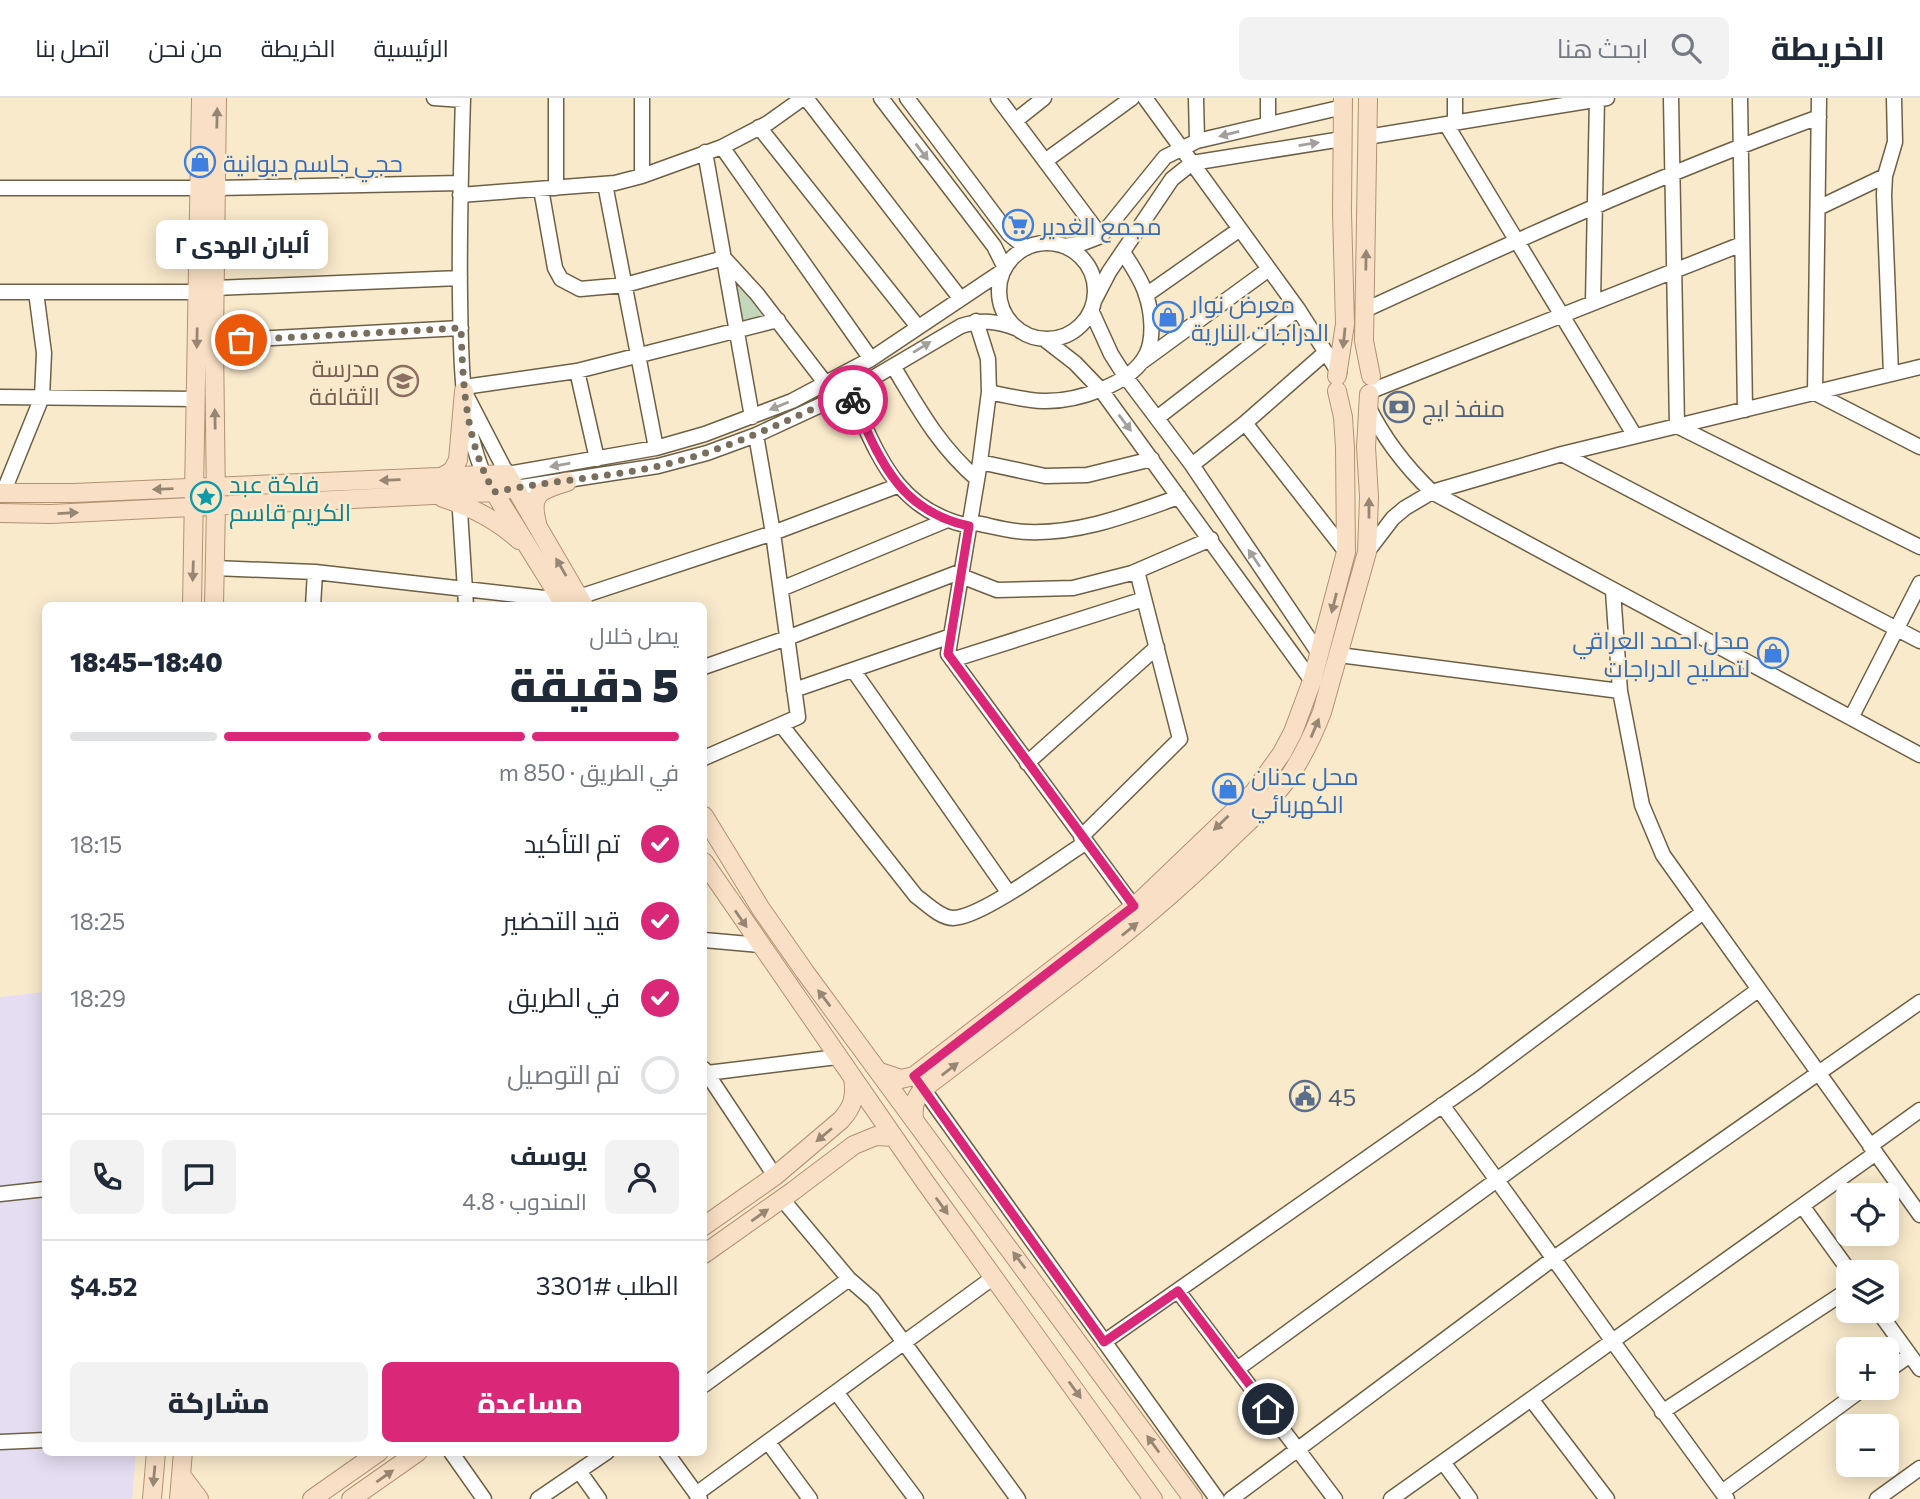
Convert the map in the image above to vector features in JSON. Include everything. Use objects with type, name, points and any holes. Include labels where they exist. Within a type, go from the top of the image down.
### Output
[{"type":"main road","points":[[192,602],[197,399],[206,290],[207,188],[201,98]]},
{"type":"main road","points":[[207,188],[217,98]]},
{"type":"main road","points":[[880,1072],[919,1082],[1135,925],[1179,889],[1263,807],[1292,772],[1314,733],[1367,552],[1369,526],[1366,447],[1369,393],[1364,341],[1368,98]]},
{"type":"main road","points":[[914,1120],[913,1106],[919,1082],[1134,906],[1237,809],[1269,773],[1293,732],[1320,655],[1346,552],[1345,448],[1338,378],[1345,324],[1343,103]]},
{"type":"main road","points":[[206,290],[214,341],[214,602]]},
{"type":"main road","points":[[1338,378],[1347,366],[1361,366],[1369,393]]},
{"type":"main road","points":[[1338,378],[1347,401],[1354,402],[1369,393]]},
{"type":"main road","points":[[439,478],[452,471],[458,460],[464,389]]},
{"type":"main road","points":[[484,475],[537,560]]},
{"type":"main road","points":[[2,493],[195,488],[484,475],[511,481],[539,529],[572,602]]},
{"type":"main road","points":[[0,513],[51,514],[426,495],[459,498],[494,492],[511,481]]},
{"type":"main road","points":[[539,529],[534,502],[538,494],[546,488],[567,482]]},
{"type":"main road","points":[[459,498],[502,526],[524,545],[572,602]]},
{"type":"main road","points":[[707,821],[761,909],[851,1035],[1193,1499]]},
{"type":"main road","points":[[707,870],[909,1160],[1153,1499]]},
{"type":"main road","points":[[835,1054],[830,1043],[836,1034],[843,1032],[851,1035]]},
{"type":"main road","points":[[707,1224],[775,1176],[849,1111],[855,1091],[853,1079]]},
{"type":"main road","points":[[707,1252],[854,1145],[876,1136],[894,1138]]},
{"type":"main road","points":[[909,1160],[915,1163],[926,1160],[930,1154],[931,1142]]},
{"type":"main road","points":[[152,1499],[156,1456]]},
{"type":"main road","points":[[179,1499],[183,1456]]},
{"type":"main road","points":[[312,1499],[373,1456]]},
{"type":"main road","points":[[351,1499],[412,1456]]},
{"type":"main road","points":[[181,1475],[199,1499]]},
{"type":"street","points":[[434,98],[463,99],[460,278],[464,389],[471,438],[484,475]]},
{"type":"street","points":[[556,98],[556,188]]},
{"type":"street","points":[[642,98],[642,176]]},
{"type":"street","points":[[0,188],[541,189],[605,184],[642,176],[722,147],[805,98],[960,298]]},
{"type":"street","points":[[880,98],[994,246],[1005,269],[999,286],[1001,305],[1018,329]]},
{"type":"street","points":[[907,98],[1009,233],[1026,248]]},
{"type":"street","points":[[998,98],[1101,236]]},
{"type":"street","points":[[1015,121],[1045,98]]},
{"type":"street","points":[[1045,161],[1132,98]]},
{"type":"street","points":[[1145,98],[1298,309],[1326,352],[1338,378]]},
{"type":"street","points":[[1196,98],[1197,141]]},
{"type":"street","points":[[1268,98],[1268,124]]},
{"type":"street","points":[[1455,98],[1450,123],[1634,436]]},
{"type":"street","points":[[1671,98],[1677,426]]},
{"type":"street","points":[[1740,98],[1745,410]]},
{"type":"street","points":[[1815,393],[1819,98]]},
{"type":"street","points":[[1891,374],[1884,195],[1885,176],[1895,142],[1894,98]]},
{"type":"street","points":[[1367,136],[1450,123],[1524,106],[1601,99],[1593,302]]},
{"type":"street","points":[[511,481],[597,459],[656,448],[752,417],[826,384],[872,359],[1005,269],[1018,253],[1026,248],[1045,243],[1063,246],[1083,243],[1101,236],[1165,158],[1181,147],[1343,103]]},
{"type":"street","points":[[1365,310],[1672,172],[1819,117]]},
{"type":"street","points":[[759,127],[918,327]]},
{"type":"street","points":[[511,481],[567,482],[659,466],[706,453],[756,435],[849,392],[934,340],[976,321],[1002,323],[1044,339],[1072,332],[1080,326],[1123,252],[1172,178],[1192,163],[1342,139]]},
{"type":"street","points":[[722,147],[872,359]]},
{"type":"street","points":[[705,152],[752,417]]},
{"type":"street","points":[[1818,208],[1885,176]]},
{"type":"street","points":[[605,184],[656,448]]},
{"type":"street","points":[[541,189],[555,268],[561,279],[580,289],[625,285],[724,258]]},
{"type":"street","points":[[1146,295],[1240,229]]},
{"type":"street","points":[[1742,244],[1369,393],[1374,419],[1410,471],[1432,492],[1920,755]]},
{"type":"street","points":[[1063,246],[1086,264],[1094,282],[1092,305],[1111,354],[1192,465],[1320,655]]},
{"type":"street","points":[[1123,252],[1146,295],[1152,329],[1148,351],[1142,362]]},
{"type":"street","points":[[724,258],[778,320],[826,384]]},
{"type":"street","points":[[989,392],[1017,399],[1045,401],[1074,398],[1101,390],[1125,376],[1269,269]]},
{"type":"street","points":[[0,292],[206,290],[460,278]]},
{"type":"street","points":[[2,493],[42,397],[44,353],[36,292]]},
{"type":"street","points":[[1157,418],[1298,309]]},
{"type":"street","points":[[464,389],[577,371],[778,320]]},
{"type":"street","points":[[976,321],[988,359],[989,392],[948,654],[1134,906]]},
{"type":"street","points":[[214,341],[461,328]]},
{"type":"street","points":[[1044,339],[1075,363],[1101,390],[1312,681]]},
{"type":"street","points":[[1192,465],[1326,352]]},
{"type":"street","points":[[893,366],[939,440],[955,460],[977,479]]},
{"type":"street","points":[[1367,552],[1393,518],[1432,492],[1562,454],[1920,368]]},
{"type":"street","points":[[577,371],[597,459]]},
{"type":"street","points":[[464,389],[511,481]]},
{"type":"street","points":[[849,392],[871,440],[897,486],[918,505],[945,521],[1027,533],[1064,531],[1103,524],[1180,497]]},
{"type":"street","points":[[1815,393],[1920,447]]},
{"type":"street","points":[[0,397],[197,399]]},
{"type":"street","points":[[1245,423],[1346,552]]},
{"type":"street","points":[[1677,426],[1920,547]]},
{"type":"street","points":[[707,757],[782,726],[797,717],[774,533],[756,435]]},
{"type":"street","points":[[1562,454],[1920,640]]},
{"type":"street","points":[[980,462],[1045,476],[1087,475],[1152,459]]},
{"type":"street","points":[[214,568],[315,572],[466,587],[572,602],[774,533],[897,486]]},
{"type":"street","points":[[459,498],[466,602]]},
{"type":"street","points":[[781,589],[945,521]]},
{"type":"street","points":[[707,666],[961,574],[997,590],[1073,588],[1137,571],[1210,539]]},
{"type":"street","points":[[782,726],[916,896],[940,914],[952,918],[978,912],[1083,840],[1180,738],[1137,571]]},
{"type":"street","points":[[313,602],[315,572]]},
{"type":"street","points":[[1851,718],[1920,583]]},
{"type":"street","points":[[1614,591],[1620,691],[1642,805],[1663,855],[1920,1215]]},
{"type":"street","points":[[952,660],[1144,599]]},
{"type":"street","points":[[794,690],[951,636]]},
{"type":"street","points":[[1027,763],[1157,647]]},
{"type":"street","points":[[1339,655],[1620,691]]},
{"type":"street","points":[[853,670],[1008,892]]},
{"type":"street","points":[[1104,1342],[1442,1105],[1702,913]]},
{"type":"street","points":[[707,940],[760,945]]},
{"type":"street","points":[[1237,1369],[1758,990]]},
{"type":"street","points":[[1231,1499],[1554,1258],[1920,1002]]},
{"type":"street","points":[[707,1072],[835,1054]]},
{"type":"street","points":[[707,1075],[775,1176]]},
{"type":"street","points":[[919,1082],[1217,1499]]},
{"type":"street","points":[[1442,1105],[1554,1258],[1611,1342],[1725,1495],[1848,1400]]},
{"type":"street","points":[[1391,1499],[1803,1207],[1920,1110]]},
{"type":"street","points":[[0,1195],[42,1190]]},
{"type":"street","points":[[782,1199],[849,1279],[873,1300],[1018,1499]]},
{"type":"street","points":[[1803,1207],[1841,1260]]},
{"type":"street","points":[[669,1456],[698,1497],[768,1442],[994,1277]]},
{"type":"street","points":[[707,1383],[849,1279]]},
{"type":"street","points":[[1178,1291],[1335,1499]]},
{"type":"street","points":[[1662,1412],[1836,1298]]},
{"type":"street","points":[[1887,1323],[1920,1369]]},
{"type":"street","points":[[1899,1363],[1910,1355]]},
{"type":"street","points":[[836,1392],[916,1499]]},
{"type":"street","points":[[1531,1399],[1607,1499]]},
{"type":"street","points":[[0,1442],[42,1440]]},
{"type":"street","points":[[768,1442],[810,1499]]},
{"type":"street","points":[[454,1456],[485,1499]]},
{"type":"street","points":[[538,1499],[601,1456]]},
{"type":"street","points":[[1443,1462],[1470,1499]]},
{"type":"street","points":[[1877,1499],[1920,1468]]},
{"type":"street","points":[[579,1471],[599,1499]]},
{"type":"shaded area","points":[[42,992],[42,1456],[136,1456],[132,1499],[0,1499],[0,997]]},
{"type":"green space","points":[[732,270],[768,317],[739,324]]},
{"type":"way so far","points":[[241,340],[461,328],[467,418],[477,457],[494,492],[659,466],[756,435],[849,392],[853,400]]},
{"type":"place","name":"حجي جاسم ديوانية","points":[[200,162]]},
{"type":"place","name":"مجمع الغدير","points":[[1018,225]]},
{"type":"place","name":"معرض نوار الدراجات النارية","points":[[1168,317]]},
{"type":"place","name":"ألبان الهدى ٢","points":[[241,340]]},
{"type":"place","name":"مدرسة الثقافة","points":[[403,381]]},
{"type":"place","name":"منفذ ايج","points":[[1399,407]]},
{"type":"place","name":"فلكة عبد الكريم قاسم","points":[[206,497]]},
{"type":"place","name":"محل احمد العراقي لتصليح الدراجات","points":[[1773,653]]},
{"type":"place","name":"محل عدنان الكهربائي","points":[[1228,789]]},
{"type":"place","name":"45","points":[[1305,1096]]},
{"type":"route","points":[[853,400],[871,440],[897,486],[918,505],[945,521],[969,526],[948,654],[1134,906],[914,1076],[1104,1342],[1178,1291],[1268,1409]]}]
